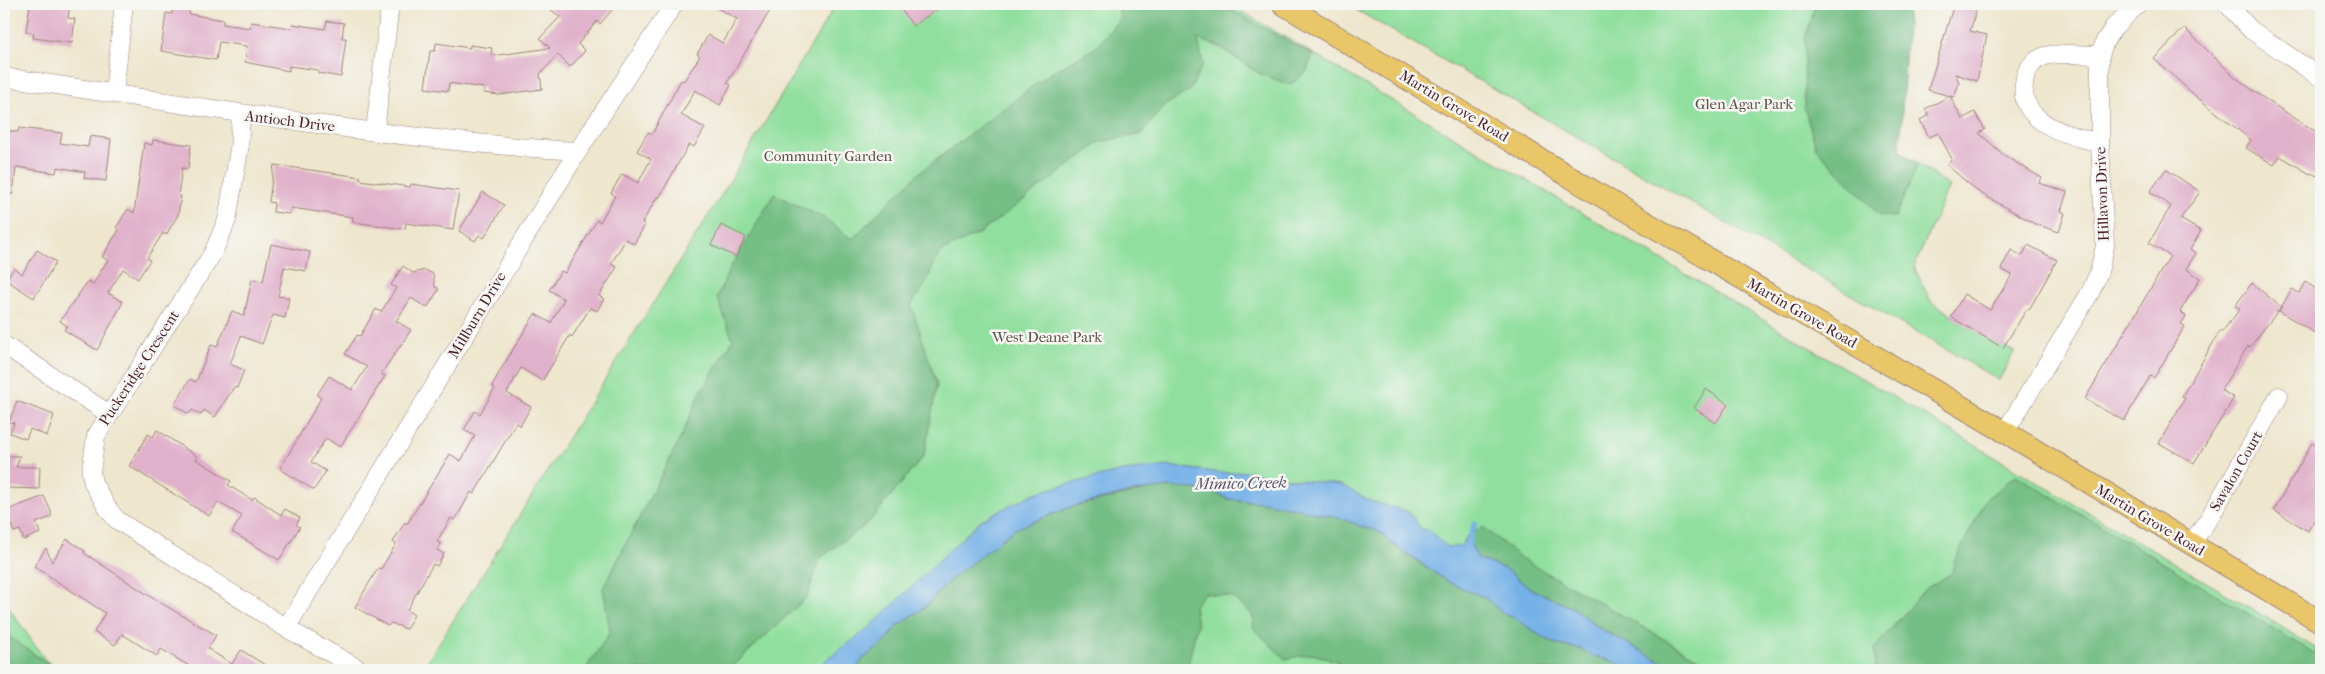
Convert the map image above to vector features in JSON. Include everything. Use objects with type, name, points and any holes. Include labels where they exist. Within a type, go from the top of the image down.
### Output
[{"type":"main road","name":"Martin Grove Road","points":[[1283,4],[1623,208],[2005,432],[2321,622]]},
{"type":"street","points":[[114,93],[124,4]]},
{"type":"street","points":[[375,131],[390,4]]},
{"type":"street","name":"Millburn Drive","points":[[286,628],[578,151],[674,4]]},
{"type":"street","name":"Hillavon Drive","points":[[2005,432],[2090,293],[2099,272],[2105,246],[2100,143],[2100,55],[2105,41],[2114,27],[2138,4]]},
{"type":"street","points":[[2227,4],[2251,30],[2321,78]]},
{"type":"street","points":[[2100,55],[2044,56],[2029,68],[2024,79],[2024,90],[2025,102],[2030,111],[2040,121],[2073,136],[2100,143]]},
{"type":"street","name":"Antioch Drive","points":[[4,77],[241,114],[515,148],[578,151]]},
{"type":"street","name":"Puckeridge Crescent","points":[[241,114],[239,150],[227,220],[213,253],[96,436],[91,472],[93,483],[108,510],[117,520],[286,628],[361,670]]},
{"type":"street","points":[[4,345],[109,414]]},
{"type":"street","name":"Savalon Court","points":[[2191,544],[2210,517],[2279,396]]},
{"type":"green space","name":"West Deane Park","points":[[836,4],[1229,4],[2272,621],[2321,652],[2321,670],[422,670],[722,194]]},
{"type":"green space","points":[[1119,4],[1220,4],[1313,55],[1306,72],[1290,85],[1258,73],[1218,46],[1198,39],[1203,64],[1190,90],[1164,106],[1141,134],[1100,142],[980,233],[940,252],[924,286],[911,305],[937,384],[924,456],[868,523],[820,558],[807,597],[729,670],[585,670],[610,632],[603,588],[683,433],[699,395],[733,340],[717,297],[730,268],[774,194],[826,219],[852,239],[919,173],[1049,74],[1097,47],[1119,19]]},
{"type":"green space","name":"Glen Agar Park","points":[[1346,4],[1898,4],[1857,120],[1949,186],[1914,267],[1931,302],[2014,352],[1999,380]]},
{"type":"green space","points":[[1816,4],[1908,4],[1900,150],[1917,167],[1895,217],[1880,216],[1816,148],[1804,107],[1805,39]]},
{"type":"green space","points":[[2016,475],[2321,657],[2321,670],[1876,670],[1874,649],[1925,589],[1952,573],[1954,562],[1986,499]]},
{"type":"green space","points":[[1160,487],[1194,487],[1210,490],[1228,499],[1263,502],[1298,509],[1343,519],[1365,528],[1376,530],[1397,548],[1450,583],[1484,597],[1504,614],[1513,617],[1541,636],[1558,645],[1582,649],[1590,655],[1616,662],[1625,670],[1334,670],[1339,662],[1312,654],[1285,659],[1254,629],[1252,614],[1232,597],[1204,593],[1194,606],[1197,625],[1187,670],[855,670],[864,658],[891,636],[895,628],[926,606],[951,579],[1015,529],[1071,507]]},
{"type":"green space","points":[[1483,527],[1522,559],[1719,670],[1676,670],[1599,628],[1575,609],[1531,589],[1505,569],[1478,559],[1467,536]]},
{"type":"green space","points":[[4,601],[46,661],[63,670],[4,670]]},
{"type":"green space","points":[[4,633],[57,670],[4,670]]},
{"type":"water","name":"Mimico Creek","points":[[1168,466],[1223,473],[1252,471],[1262,475],[1341,485],[1370,501],[1409,512],[1421,529],[1428,530],[1447,547],[1461,546],[1467,536],[1478,559],[1505,569],[1531,589],[1575,609],[1599,628],[1676,670],[1625,670],[1616,662],[1590,655],[1582,649],[1558,645],[1513,617],[1504,614],[1484,597],[1450,583],[1397,547],[1376,530],[1365,528],[1343,519],[1298,509],[1263,502],[1228,499],[1210,490],[1168,487],[1132,492],[1071,507],[1015,529],[951,579],[926,606],[895,628],[887,641],[864,658],[855,670],[817,670],[827,659],[868,629],[981,520],[1035,493],[1123,471]]},
{"type":"building","points":[[30,4],[70,4],[68,18],[75,19],[72,43],[33,38],[34,33],[26,32]]},
{"type":"building","points":[[173,4],[190,4],[189,14],[223,20],[223,24],[250,28],[251,22],[291,28],[292,24],[325,29],[327,21],[344,23],[342,38],[346,38],[341,77],[318,73],[318,70],[289,66],[289,71],[245,62],[247,46],[219,42],[216,60],[161,51],[166,13],[172,14]]},
{"type":"building","points":[[544,4],[617,4],[600,24],[597,21],[578,44],[585,51],[570,67],[558,55],[540,74],[542,89],[499,95],[484,93],[484,88],[449,83],[448,91],[425,88],[430,51],[435,51],[436,43],[470,48],[470,45],[492,48],[491,56],[550,48],[540,38],[560,17]]},
{"type":"building","points":[[710,4],[774,4],[727,83],[731,85],[720,105],[695,90],[681,115],[705,128],[694,147],[689,144],[659,198],[657,197],[642,223],[645,225],[634,244],[626,239],[611,264],[617,267],[599,296],[604,299],[597,311],[590,308],[572,337],[570,335],[542,381],[521,368],[507,393],[531,407],[520,426],[516,423],[474,494],[471,492],[455,520],[451,518],[437,541],[441,544],[437,550],[444,554],[437,566],[433,564],[407,610],[414,615],[406,629],[391,623],[388,626],[355,607],[378,568],[381,569],[396,544],[393,542],[405,522],[407,524],[450,454],[461,461],[475,436],[464,430],[475,411],[480,414],[495,388],[492,386],[501,369],[535,314],[551,323],[564,299],[549,290],[561,271],[565,273],[597,220],[600,222],[615,196],[611,193],[622,174],[638,183],[651,159],[637,151],[648,132],[652,134],[681,80],[684,81],[700,56],[697,54],[708,35],[723,43],[737,19]]},
{"type":"building","points":[[897,4],[944,4],[913,26]]},
{"type":"building","points":[[1954,4],[1978,4],[1970,31],[1987,35],[1977,81],[1955,74],[1959,82],[1954,97],[1928,90]]},
{"type":"building","points":[[2184,28],[2235,77],[2321,135],[2321,169],[2317,176],[2310,174],[2280,156],[2274,165],[2246,148],[2251,140],[2198,98],[2154,59]]},
{"type":"building","points":[[1950,96],[1962,119],[1975,112],[1985,130],[1979,133],[2005,156],[2042,178],[2039,183],[2067,192],[2061,211],[2065,213],[2059,232],[2035,224],[1977,191],[1947,165],[1952,159],[1938,133],[1929,137],[1920,120],[1929,115],[1925,109]]},
{"type":"building","points":[[19,128],[62,133],[60,143],[88,147],[90,136],[111,139],[106,181],[84,178],[85,172],[57,167],[56,173],[16,167],[13,194],[4,193],[4,130],[18,132]]},
{"type":"building","points":[[153,140],[191,145],[188,169],[182,168],[178,196],[181,196],[178,215],[166,235],[163,233],[147,258],[150,260],[138,279],[123,269],[108,293],[123,302],[97,350],[64,330],[67,326],[60,321],[88,281],[93,284],[108,260],[102,257],[119,230],[116,228],[128,209],[134,213],[144,143],[152,145]]},
{"type":"building","points":[[274,165],[361,177],[360,180],[410,187],[411,184],[459,191],[453,230],[406,223],[405,229],[352,222],[353,217],[291,208],[290,214],[273,212],[274,203],[269,202]]},
{"type":"building","points":[[2166,169],[2200,192],[2180,219],[2201,231],[2190,250],[2196,253],[2186,269],[2200,278],[2180,312],[2186,316],[2181,324],[2185,326],[2154,378],[2150,376],[2124,421],[2085,399],[2170,256],[2149,243],[2171,206],[2150,192]]},
{"type":"building","points":[[483,192],[504,205],[484,238],[479,235],[475,241],[459,231]]},
{"type":"building","points":[[721,225],[746,237],[736,257],[711,245]]},
{"type":"building","points":[[271,244],[310,252],[306,271],[284,267],[278,296],[289,298],[285,318],[273,315],[262,344],[241,336],[230,364],[244,370],[237,388],[234,387],[215,417],[204,410],[201,415],[192,410],[189,414],[174,405],[190,379],[196,382],[211,345],[217,347],[232,311],[244,316],[252,279],[263,281]]},
{"type":"building","points":[[2028,245],[2057,260],[2029,310],[2027,309],[2003,348],[1951,317],[1964,294],[1990,310],[2012,275],[2001,269],[2011,250],[2022,256]]},
{"type":"building","points":[[37,250],[56,262],[34,298],[6,280],[14,268],[22,274]]},
{"type":"building","points":[[403,266],[413,273],[425,270],[433,274],[435,287],[439,289],[427,308],[411,298],[396,321],[411,330],[381,374],[385,376],[340,447],[326,438],[311,462],[326,471],[314,490],[280,469],[321,398],[317,395],[329,376],[352,390],[367,367],[345,354],[357,335],[360,336],[376,309],[381,312],[396,288],[391,285]]},
{"type":"building","points":[[2305,282],[2321,292],[2321,337],[2279,311],[2292,289],[2299,293]]},
{"type":"building","points":[[2252,283],[2281,307],[2250,347],[2248,346],[2221,390],[2234,398],[2194,463],[2159,443],[2185,398],[2182,396],[2220,331],[2222,332],[2240,309],[2235,306]]},
{"type":"building","points":[[1706,389],[1728,404],[1716,423],[1694,408]]},
{"type":"building","points":[[17,401],[54,415],[47,436],[30,429],[26,439],[10,433],[14,423],[9,422]]},
{"type":"building","points":[[157,430],[198,457],[196,459],[231,481],[228,485],[252,500],[254,497],[281,515],[285,509],[300,518],[296,525],[300,527],[279,560],[232,532],[242,516],[218,502],[209,516],[129,466],[148,434],[153,437]]},
{"type":"building","points":[[2312,443],[2321,449],[2321,509],[2308,531],[2274,510]]},
{"type":"building","points":[[4,456],[20,456],[16,467],[40,467],[39,489],[8,488],[4,496]]},
{"type":"building","points":[[44,496],[51,511],[51,517],[36,523],[40,533],[24,540],[20,530],[14,532],[5,511]]},
{"type":"building","points":[[67,539],[85,551],[84,553],[154,599],[216,635],[208,649],[232,664],[241,650],[273,670],[196,670],[161,649],[157,656],[122,634],[115,645],[94,632],[105,613],[34,566],[46,548],[52,562]]},
{"type":"waterway","points":[[1468,544],[1475,523]]},
{"type":"park label","name":"Community Garden","points":[[828,156]]}]
